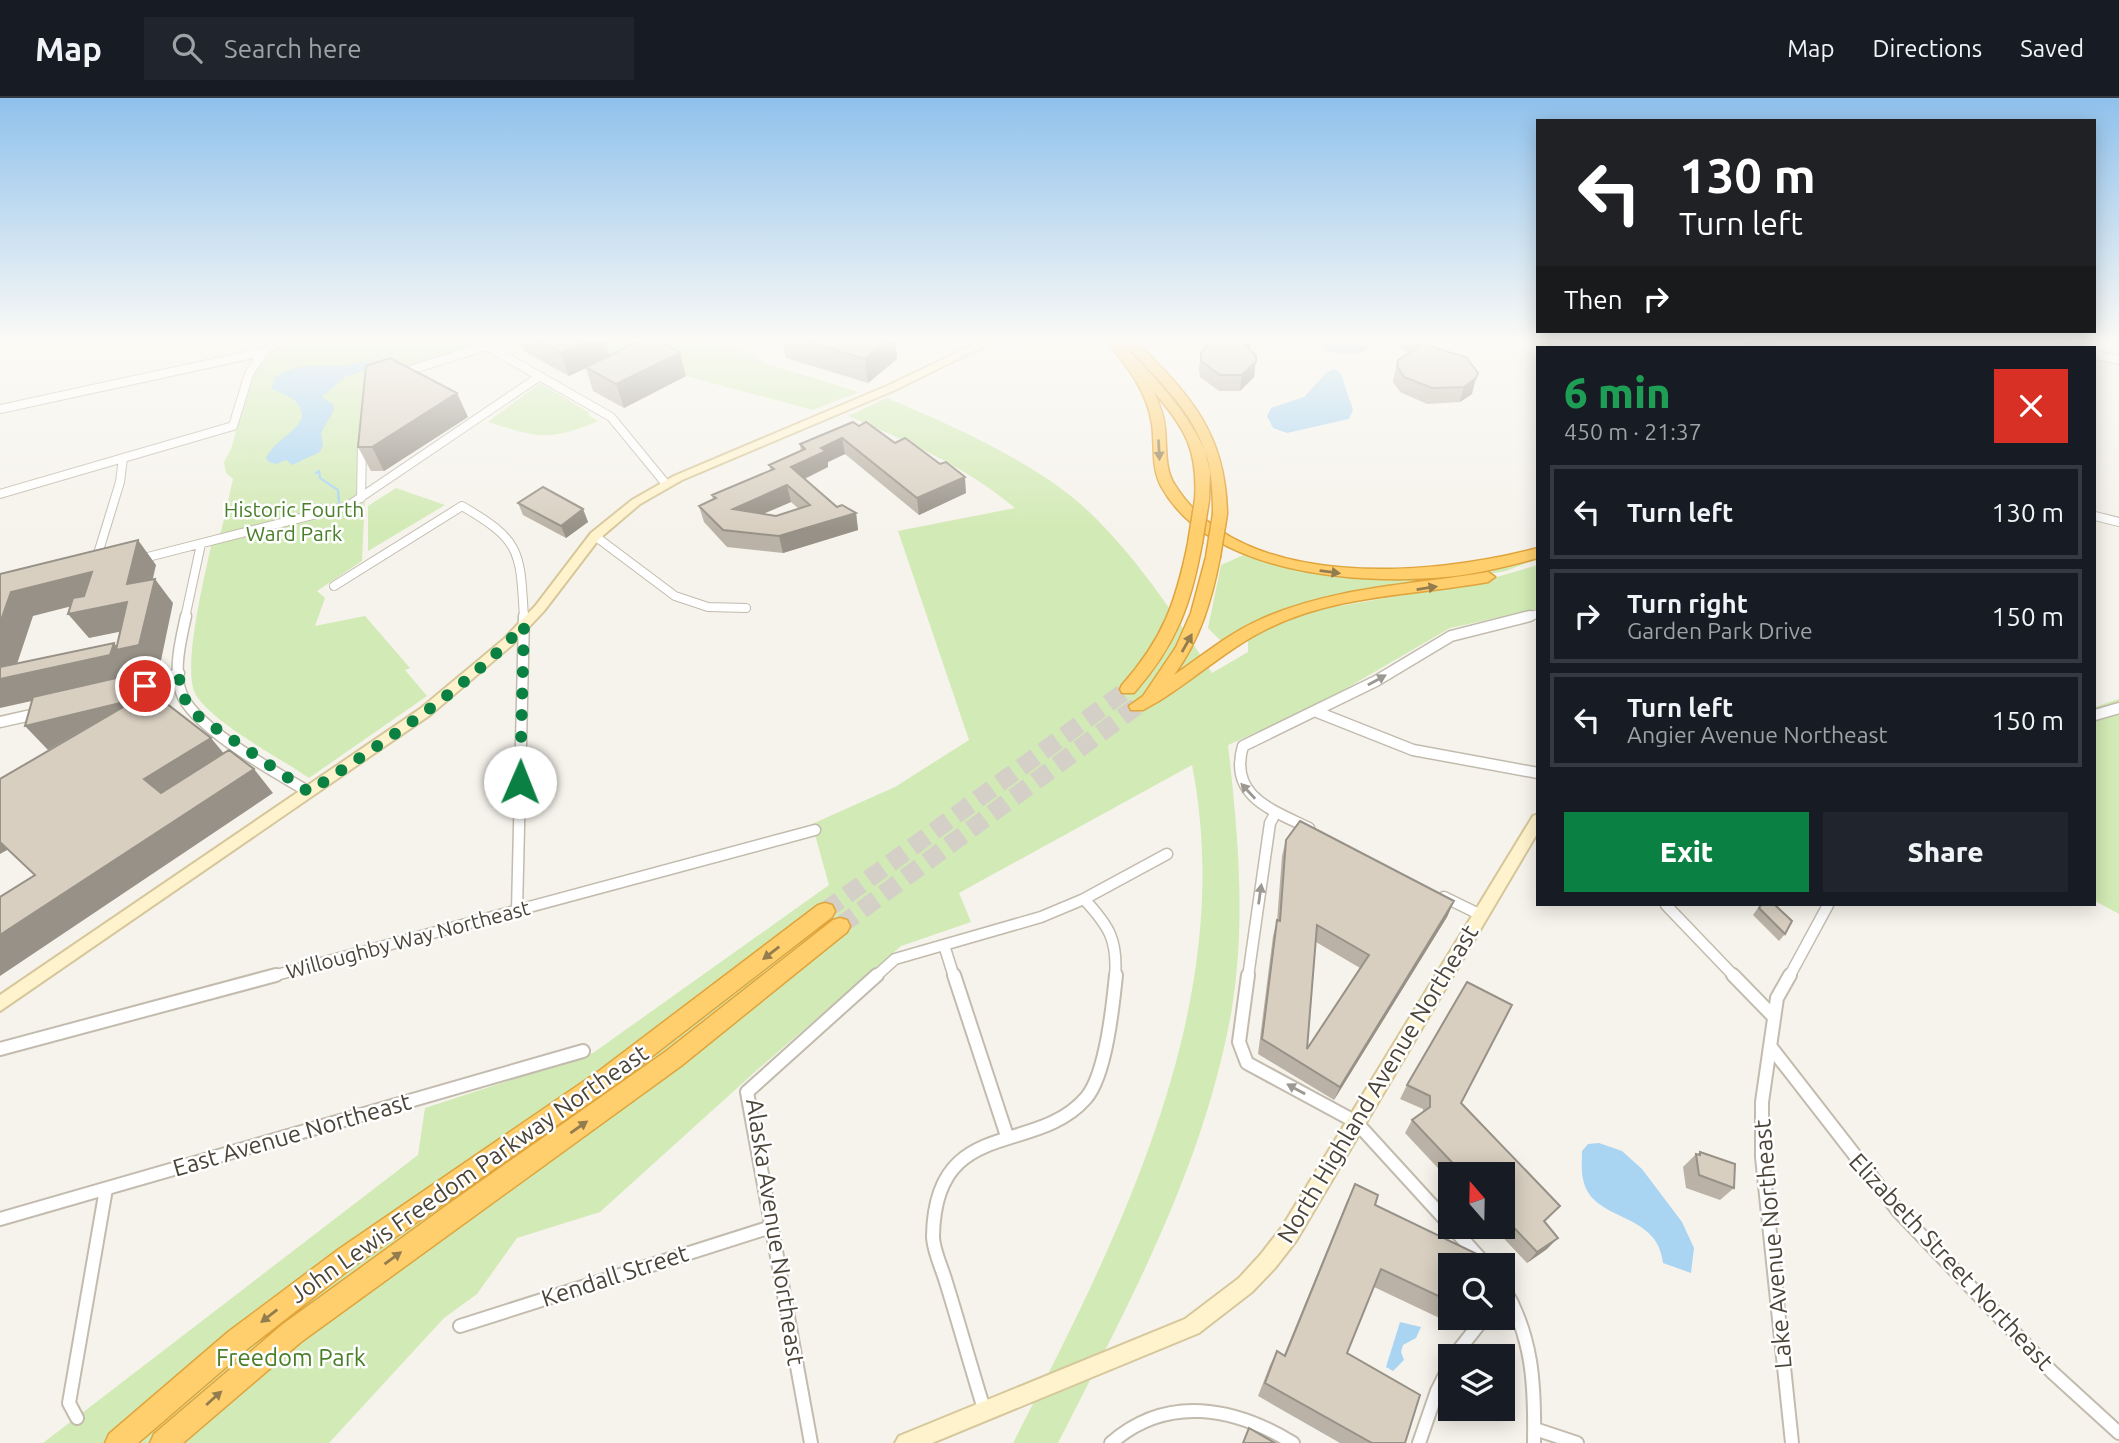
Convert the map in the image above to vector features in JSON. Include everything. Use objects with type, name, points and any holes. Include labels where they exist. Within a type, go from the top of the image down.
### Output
[{"type":"highway","points":[[1152,404],[1156,411],[1160,461],[1169,488],[1192,515],[1245,549],[1300,567],[1358,574],[1474,568],[1536,553]]},
{"type":"highway","points":[[1128,689],[1160,651],[1174,626],[1185,595],[1202,500],[1203,470],[1192,435],[1169,404]]},
{"type":"highway","points":[[1184,404],[1203,429],[1219,468],[1220,514],[1201,614],[1185,649],[1137,706],[1160,695],[1230,643],[1262,624],[1302,609],[1492,577],[1536,563]]},
{"type":"highway","name":"John Lewis Freedom Parkway Northeast","points":[[118,1443],[237,1341],[347,1257],[607,1078],[832,918],[673,1059],[458,1210],[292,1333],[163,1443]]},
{"type":"main road","points":[[0,1004],[461,684],[524,625],[595,536],[633,504],[666,484],[854,404]]},
{"type":"main road","name":"North Highland Avenue Northeast","points":[[906,1443],[1192,1326],[1228,1303],[1273,1256],[1536,823]]},
{"type":"street","points":[[0,409],[24,404]]},
{"type":"street","points":[[0,494],[233,426],[240,404]]},
{"type":"street","points":[[128,562],[344,508],[499,404]]},
{"type":"street","points":[[587,404],[611,418],[666,484]]},
{"type":"street","points":[[361,498],[362,440]]},
{"type":"street","points":[[105,568],[93,571],[120,482],[123,458]]},
{"type":"street","points":[[334,586],[462,506],[498,528],[513,546],[521,567],[524,625],[517,911]]},
{"type":"street","points":[[2096,516],[2119,522]]},
{"type":"street","points":[[595,536],[683,600],[708,607],[746,608]]},
{"type":"street","points":[[201,544],[179,673],[180,693],[198,716],[309,792]]},
{"type":"street","points":[[1325,836],[1252,798],[1240,784],[1237,759],[1248,743],[1317,712],[1451,636],[1536,615]]},
{"type":"street","points":[[133,690],[179,673]]},
{"type":"street","points":[[2096,715],[2119,708]]},
{"type":"street","points":[[0,722],[50,711]]},
{"type":"street","points":[[1317,712],[1413,750],[1536,773]]},
{"type":"street","points":[[1276,812],[1270,823],[1240,1042],[1247,1063],[1356,1122],[1438,1212]]},
{"type":"street","name":"Willoughby Way Northeast","points":[[0,1049],[815,830]]},
{"type":"street","points":[[1007,1136],[944,945],[1041,916],[1084,899],[1167,854]]},
{"type":"street","points":[[1432,890],[1481,915]]},
{"type":"street","points":[[984,1409],[936,1247],[934,1211],[942,1186],[955,1168],[977,1148],[1060,1117],[1088,1097],[1103,1062],[1117,951],[1103,920],[1084,899]]},
{"type":"street","points":[[1666,906],[1773,1016]]},
{"type":"street","name":"Lake Avenue Northeast","points":[[1792,1443],[1762,1157],[1762,1102],[1773,1016],[1782,988],[1827,906]]},
{"type":"street","name":"Alaska Avenue Northeast","points":[[811,1443],[747,1093],[895,959],[944,945]]},
{"type":"street","name":"Elizabeth Street Northeast","points":[[1770,1046],[1854,1158],[1899,1212],[2052,1372],[2119,1433]]},
{"type":"street","name":"East Avenue Northeast","points":[[0,1219],[583,1051]]},
{"type":"street","points":[[76,1418],[69,1403],[106,1189]]},
{"type":"street","name":"Kendall Street","points":[[460,1326],[771,1227]]},
{"type":"street","points":[[1463,1239],[1475,1253]]},
{"type":"street","points":[[1515,1309],[1523,1321],[1533,1355],[1534,1436],[1577,1443]]},
{"type":"street","points":[[1463,1344],[1475,1330]]},
{"type":"street","points":[[1419,1443],[1438,1389]]},
{"type":"street","points":[[1111,1443],[1134,1426],[1158,1416],[1206,1409],[1239,1416],[1293,1443]]},
{"type":"green space","name":"Historic Fourth Ward Park","points":[[244,404],[369,404],[362,561],[317,591],[325,598],[315,626],[365,616],[410,668],[405,670],[427,696],[309,778],[217,717],[196,695],[192,683],[193,645],[200,600],[211,546],[221,532],[233,479],[226,473],[224,462],[231,449]]},
{"type":"green space","points":[[512,404],[575,404],[598,421],[554,435],[531,434],[488,422]]},
{"type":"green space","points":[[790,404],[829,404],[813,410]]},
{"type":"green space","name":"Freedom Park","points":[[875,404],[900,404],[991,446],[1066,492],[1105,527],[1139,567],[1212,673],[1248,652],[1248,639],[1306,612],[1483,581],[1536,566],[1536,609],[1450,628],[1304,713],[1298,708],[1302,712],[1228,745],[1235,810],[1240,909],[1232,1008],[1220,1066],[1184,1178],[1162,1232],[1058,1443],[1013,1443],[1129,1201],[1160,1116],[1184,1030],[1199,943],[1202,854],[1192,765],[959,893],[971,922],[901,946],[756,1071],[600,1212],[517,1238],[477,1294],[444,1318],[329,1443],[43,1443],[418,1155],[425,1108],[593,1053],[829,885],[812,824],[895,787],[969,740],[898,531],[1015,508],[956,467],[848,416]]},
{"type":"green space","points":[[396,488],[445,505],[368,551],[368,506]]},
{"type":"green space","points":[[1248,553],[1288,566],[1338,576],[1536,559],[1506,571],[1344,598],[1222,642],[1208,628],[1221,565]]},
{"type":"green space","points":[[2119,699],[2119,914],[2096,902],[2096,707]]},
{"type":"water","points":[[297,404],[334,405],[334,410],[321,433],[323,445],[320,452],[292,465],[286,460],[276,464],[269,462],[266,458],[269,452],[302,418]]},
{"type":"water","points":[[1284,404],[1351,404],[1353,410],[1349,419],[1287,433],[1273,428],[1267,416],[1271,408]]},
{"type":"water","points":[[1599,1143],[1622,1151],[1642,1169],[1682,1222],[1694,1248],[1691,1273],[1663,1263],[1658,1246],[1650,1234],[1598,1203],[1589,1193],[1582,1176],[1582,1151],[1588,1144]]},
{"type":"water","points":[[1400,1322],[1421,1327],[1416,1338],[1403,1345],[1401,1352],[1404,1360],[1393,1371],[1386,1367]]},
{"type":"building","points":[[362,404],[440,404],[372,447],[358,447]]},
{"type":"building","points":[[853,422],[859,426],[866,422],[895,443],[905,438],[940,464],[946,462],[965,477],[917,498],[842,438],[821,448],[826,451],[791,467],[837,507],[842,505],[856,513],[779,536],[723,530],[699,506],[716,498],[712,495],[774,469],[769,465],[805,449],[800,444]],"holes":[[[787,485],[810,505],[776,516],[733,509]]]},
{"type":"building","points":[[543,487],[583,509],[561,526],[518,503]]},
{"type":"building","points":[[138,540],[127,584],[155,579],[139,645],[116,650],[127,602],[68,614],[73,598],[84,596],[92,572],[11,592],[0,623],[0,574]]},
{"type":"building","points":[[114,643],[110,655],[0,679],[0,667]]},
{"type":"building","points":[[147,671],[144,686],[211,738],[144,779],[161,793],[229,750],[254,769],[0,935],[0,897],[35,875],[0,842],[0,779],[137,699],[25,726],[33,697]]},
{"type":"building","points":[[1300,821],[1454,901],[1340,1087],[1262,1039],[1277,920],[1280,921],[1286,840]],"holes":[[[1317,925],[1369,955],[1307,1049]]]},
{"type":"building","points":[[1776,906],[1792,921],[1785,934],[1759,908]]},
{"type":"building","points":[[1467,982],[1512,1005],[1461,1103],[1560,1206],[1544,1221],[1558,1238],[1537,1252],[1516,1230],[1516,1162],[1452,1162],[1412,1120],[1430,1107],[1430,1096],[1407,1085]]},
{"type":"building","points":[[1700,1152],[1735,1164],[1734,1188],[1699,1175],[1696,1154],[1700,1155]]},
{"type":"building","points":[[1355,1184],[1378,1195],[1375,1205],[1438,1235],[1438,1239],[1446,1239],[1475,1253],[1438,1253],[1438,1296],[1381,1269],[1347,1353],[1420,1395],[1405,1443],[1372,1443],[1265,1383],[1277,1351],[1285,1356]]},
{"type":"building","points":[[1249,1428],[1275,1443],[1243,1443]]},
{"type":"waterway","points":[[316,473],[319,471],[320,478],[338,490],[339,502]]},
{"type":"tunnel","points":[[825,911],[1128,689]]},
{"type":"tunnel","points":[[840,926],[1137,706]]},
{"type":"route","points":[[145,686],[179,673],[180,693],[198,716],[309,792],[440,701],[484,665],[524,625],[520,782]]}]
